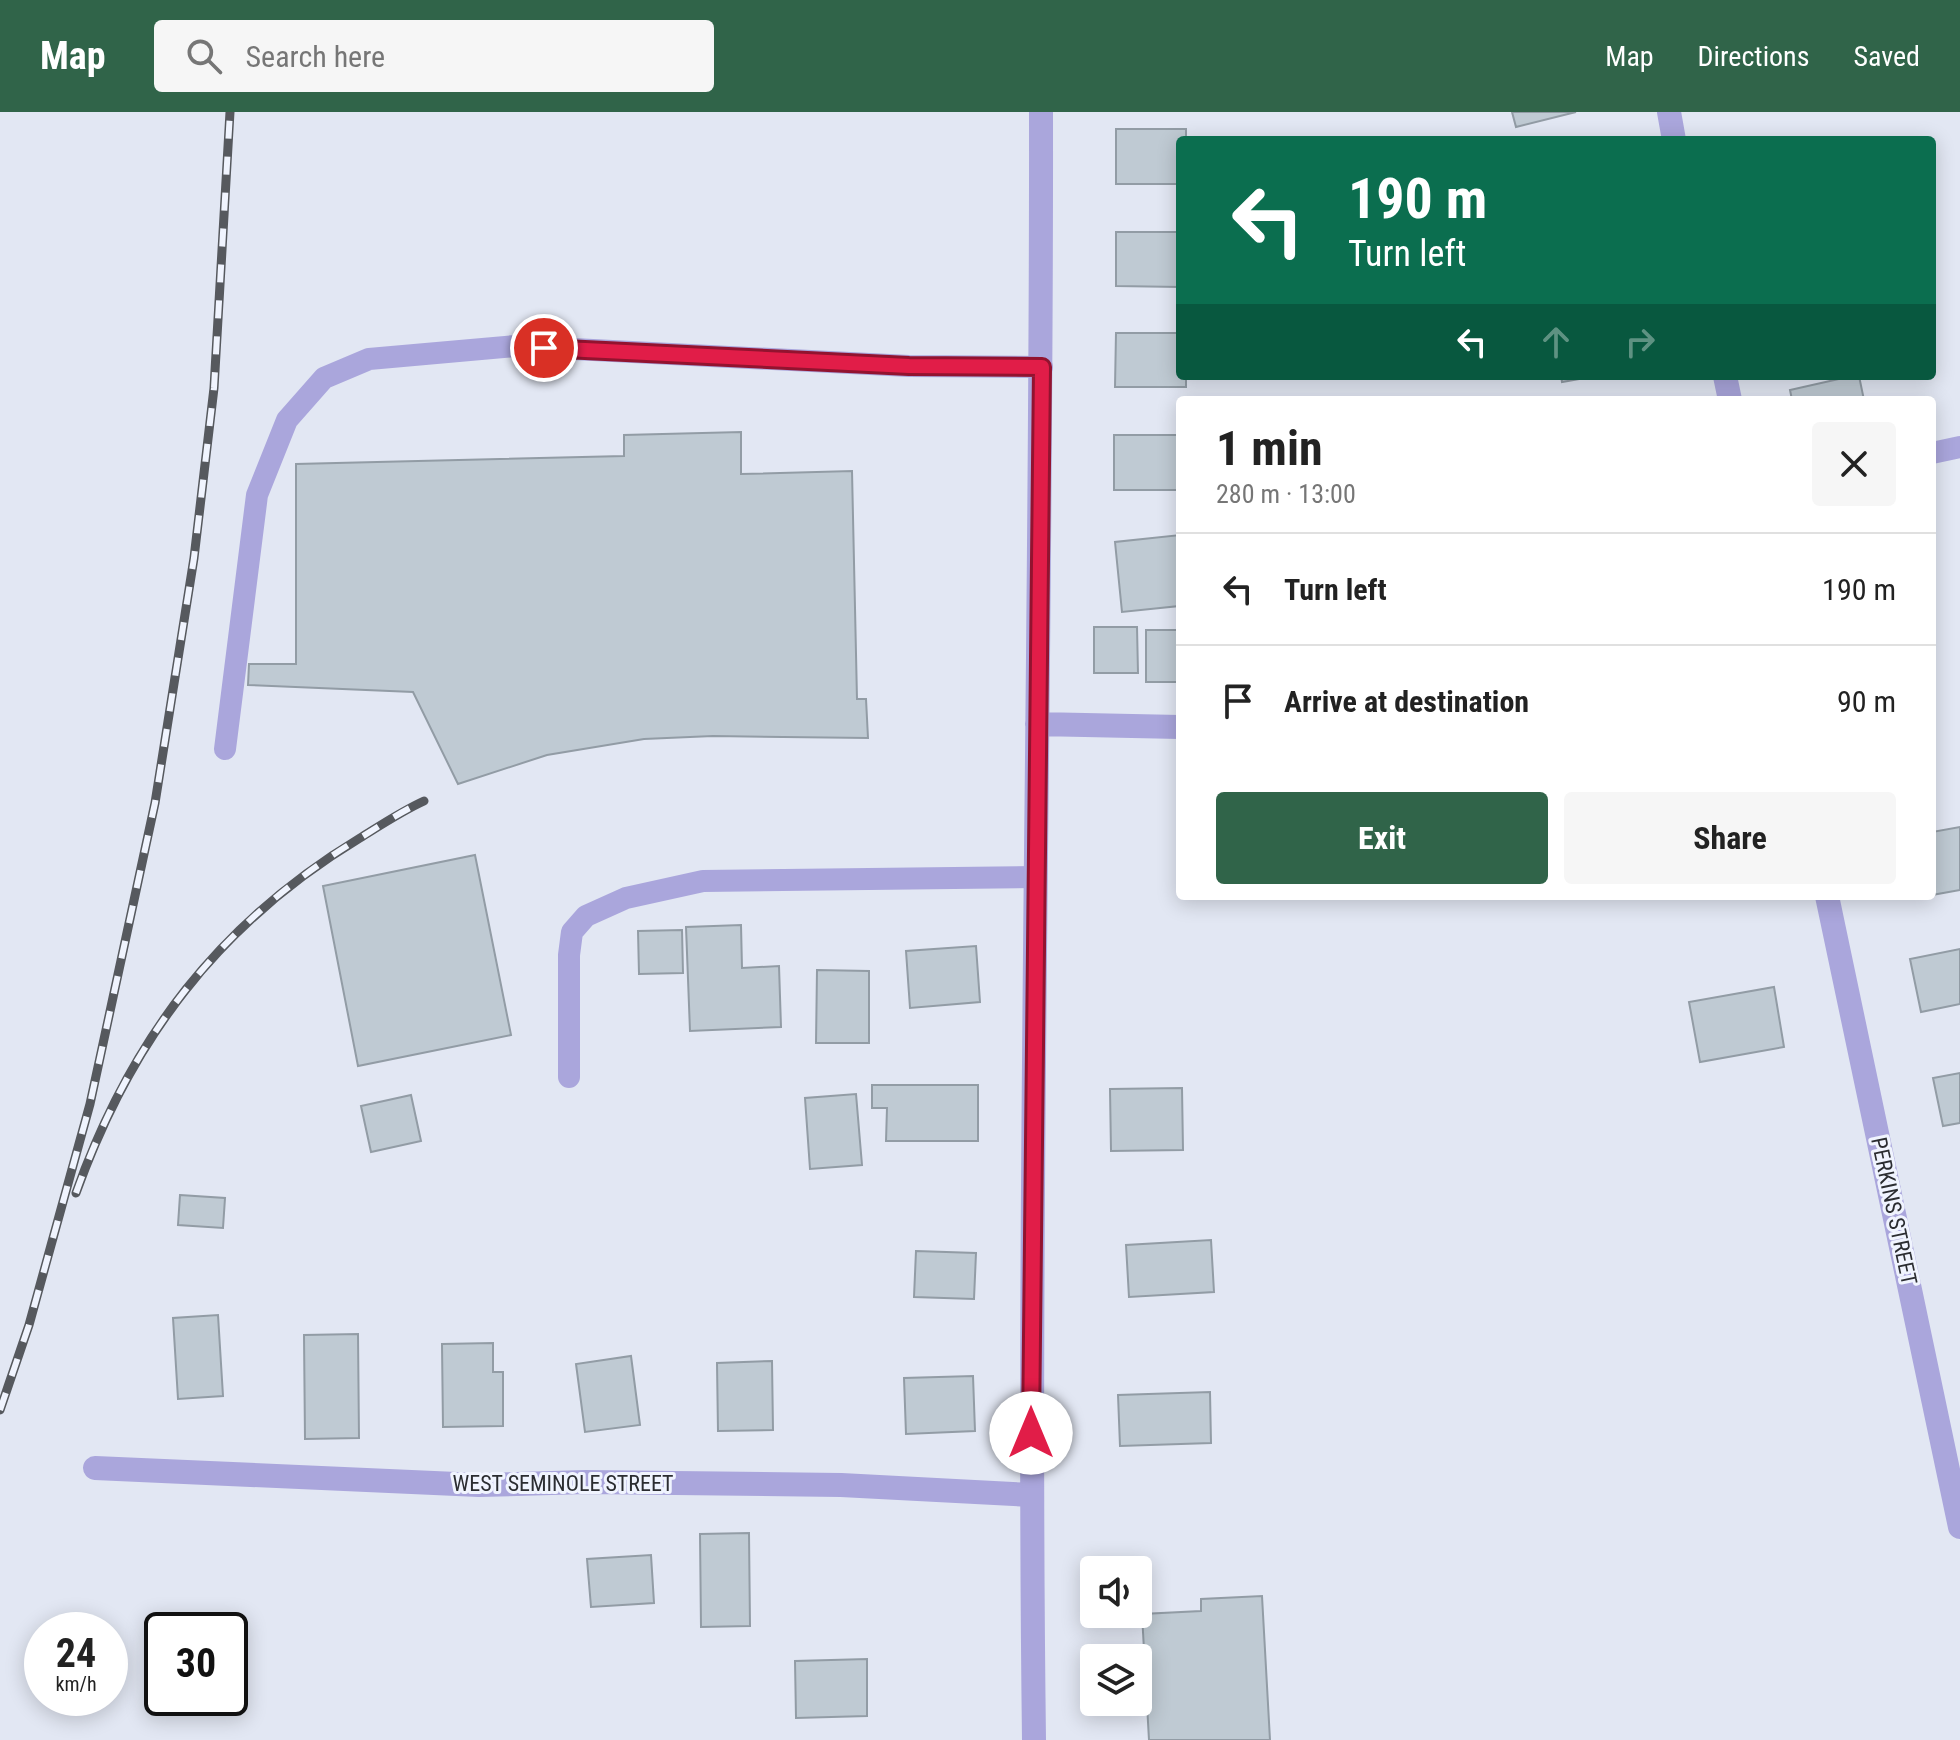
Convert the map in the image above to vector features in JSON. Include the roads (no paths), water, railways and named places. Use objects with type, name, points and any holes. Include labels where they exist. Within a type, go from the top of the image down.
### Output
[{"type":"street","points":[[1034,1740],[1031,1495],[1042,367],[1041,112]]},
{"type":"street","points":[[1669,112],[1673,136]]},
{"type":"street","points":[[1037,724],[1176,727]]},
{"type":"street","name":"PERKINS STREET","points":[[1828,900],[1960,1527]]},
{"type":"street","name":"WEST SEMINOLE STREET","points":[[95,1468],[479,1485],[586,1482],[841,1485],[1031,1495]]},
{"type":"lane","points":[[225,749],[257,495],[287,420],[324,378],[369,359],[515,346],[909,366],[1042,367]]},
{"type":"lane","points":[[1936,452],[1960,447]]},
{"type":"lane","points":[[569,1077],[569,955],[572,932],[586,916],[626,898],[703,881],[1036,877]]},
{"type":"railway","points":[[0,1410],[29,1325],[90,1104],[155,803],[194,558],[214,388],[230,112]]},
{"type":"railway","points":[[76,1193],[98,1137],[153,1035],[223,947],[310,871],[424,801]]}]
